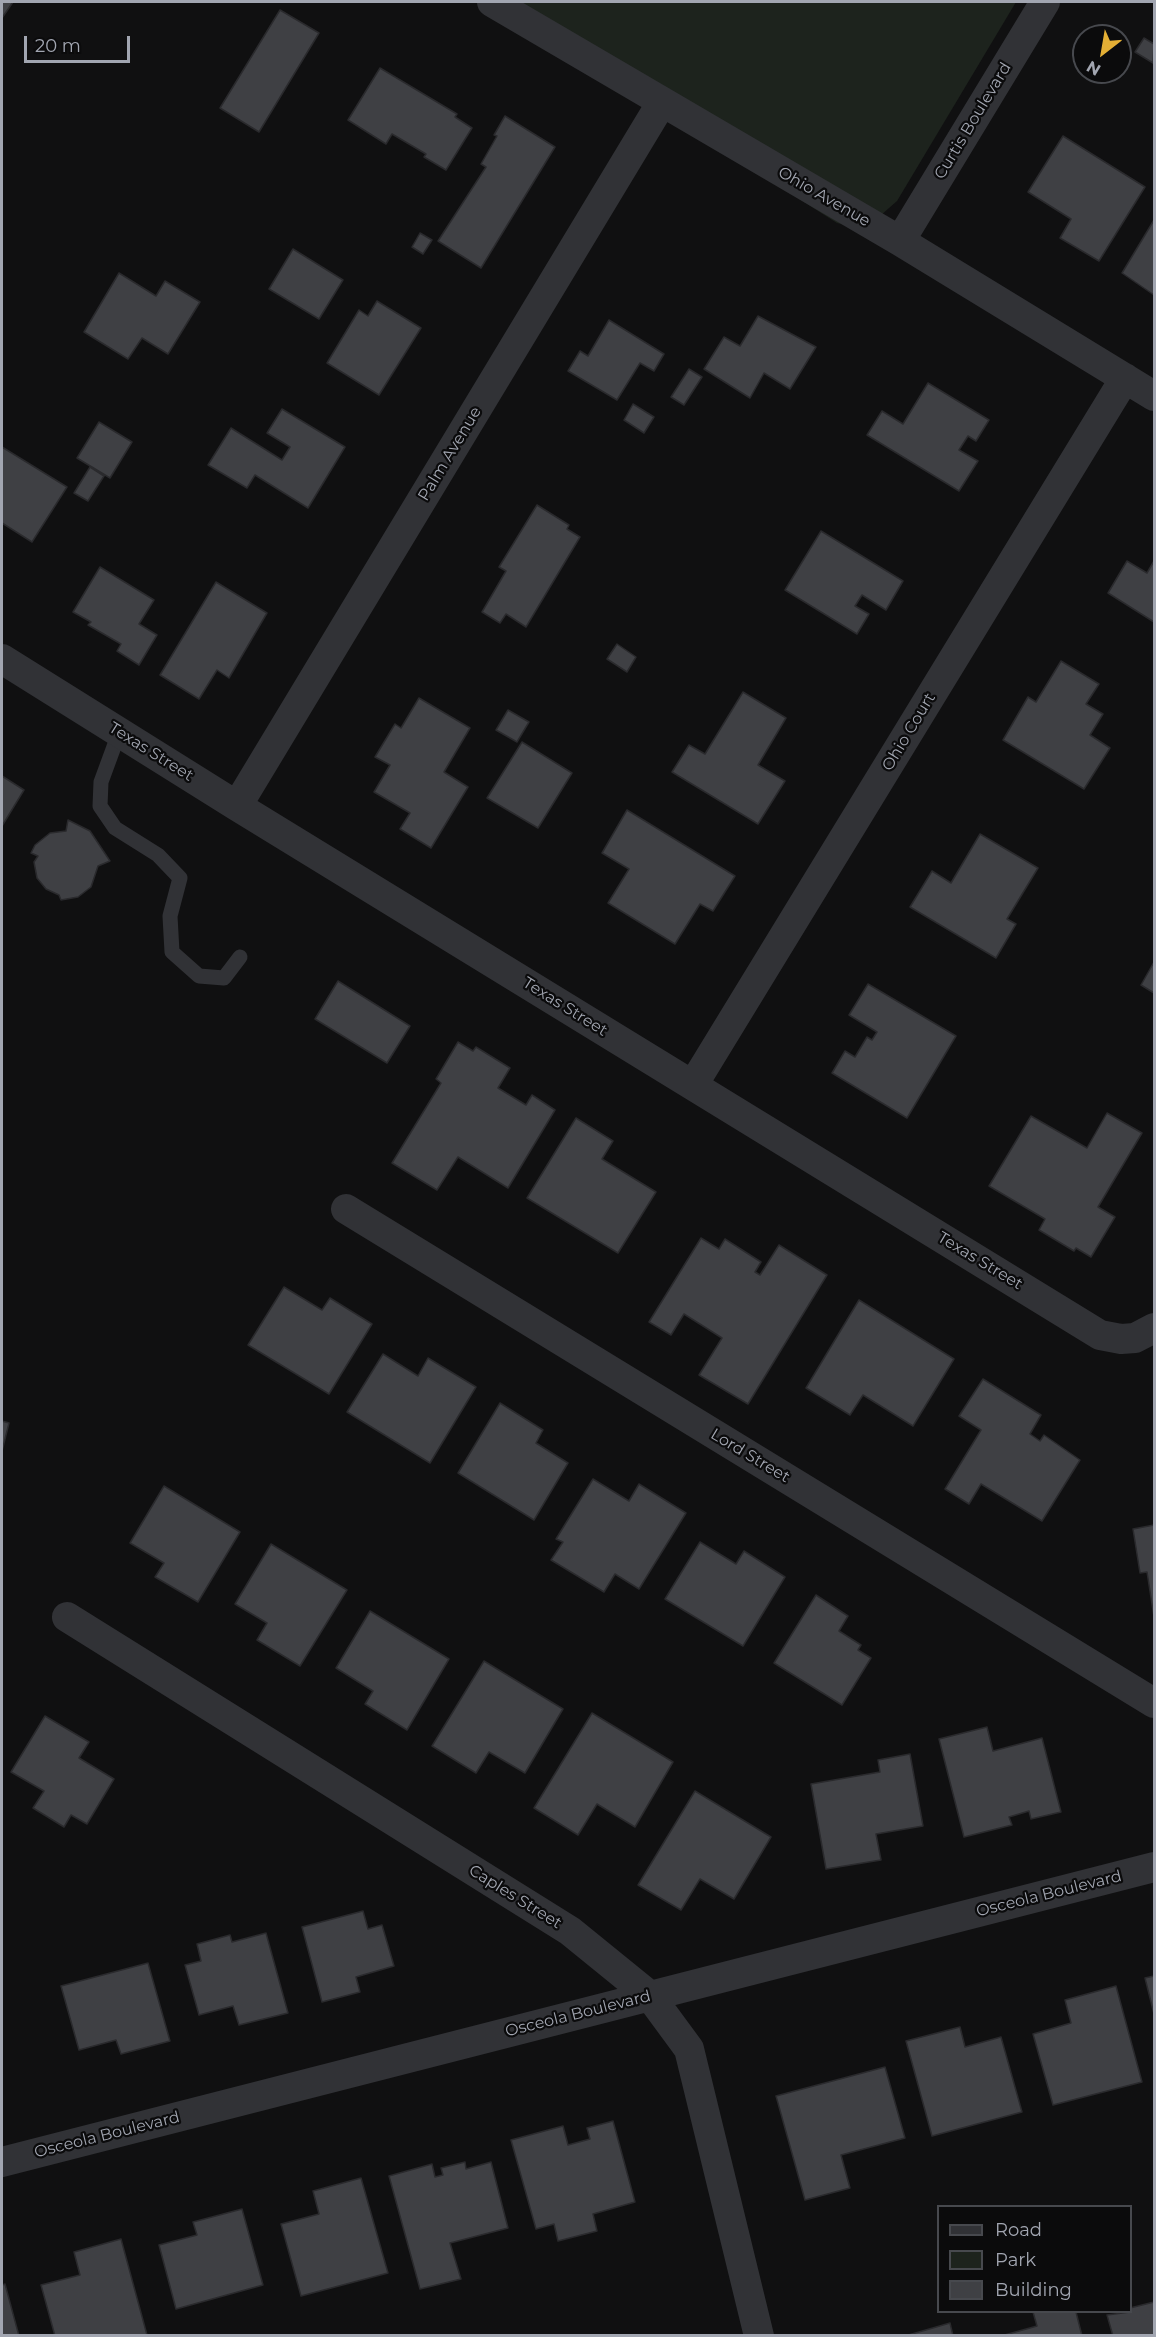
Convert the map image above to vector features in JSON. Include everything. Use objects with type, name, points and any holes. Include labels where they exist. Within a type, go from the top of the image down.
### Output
[{"type":"street","name":"Ohio Avenue","points":[[492,2],[900,242],[1155,396]]},
{"type":"street","name":"Curtis Boulevard","points":[[900,242],[1045,2]]},
{"type":"street","name":"Palm Avenue","points":[[237,806],[662,102]]},
{"type":"street","name":"Ohio Court","points":[[693,1085],[1125,378]]},
{"type":"street","name":"Texas Street","points":[[2,659],[237,806],[1100,1335],[1121,1339],[1144,1333]]},
{"type":"street","name":"Lord Street","points":[[346,1209],[1155,1703]]},
{"type":"street","name":"Caples Street","points":[[67,1617],[570,1931],[650,1996],[689,2049],[759,2336]]},
{"type":"street","name":"Osceola Boulevard","points":[[2,2162],[1155,1867]]},
{"type":"lane","points":[[119,732],[101,782],[100,806],[115,828],[158,855],[180,878],[170,916],[172,952],[199,976],[224,978],[240,957]]},
{"type":"green space","points":[[489,2],[1016,2],[897,201],[864,230],[837,223]]},
{"type":"building","points":[[2,2],[13,2],[2,18]]},
{"type":"building","points":[[280,10],[319,33],[259,132],[220,108]]},
{"type":"building","points":[[1144,38],[1154,44],[1153,63],[1135,52]]},
{"type":"building","points":[[380,68],[457,114],[455,117],[472,128],[446,170],[424,157],[426,154],[392,134],[386,144],[348,120]]},
{"type":"building","points":[[505,116],[555,147],[481,268],[438,241],[486,167],[481,164]]},
{"type":"building","points":[[1063,136],[1145,187],[1099,261],[1060,238],[1071,219],[1028,192]]},
{"type":"building","points":[[1154,220],[1154,295],[1122,273]]},
{"type":"building","points":[[420,233],[432,240],[423,254],[412,247]]},
{"type":"building","points":[[293,249],[343,280],[319,319],[269,289]]},
{"type":"building","points":[[119,273],[156,296],[165,281],[200,302],[168,354],[142,338],[128,359],[84,332]]},
{"type":"building","points":[[377,301],[421,328],[379,395],[327,363],[359,310],[368,316]]},
{"type":"building","points":[[758,316],[816,347],[790,389],[764,373],[750,398],[704,369],[724,337],[740,346]]},
{"type":"building","points":[[609,320],[664,354],[654,371],[640,363],[617,400],[568,371],[580,351],[588,356]]},
{"type":"building","points":[[689,369],[702,377],[684,405],[671,397]]},
{"type":"building","points":[[928,383],[989,420],[976,441],[968,436],[959,450],[978,461],[959,491],[867,435],[882,411],[903,424]]},
{"type":"building","points":[[633,404],[654,417],[644,433],[624,420]]},
{"type":"building","points":[[282,409],[345,447],[308,508],[255,475],[247,488],[208,465],[231,428],[282,460],[290,447],[267,433]]},
{"type":"building","points":[[99,422],[132,442],[110,478],[77,458]]},
{"type":"building","points":[[2,447],[67,487],[32,542],[2,523]]},
{"type":"building","points":[[90,467],[104,476],[88,501],[74,493]]},
{"type":"building","points":[[537,505],[569,525],[567,529],[580,537],[526,627],[506,614],[500,623],[482,612],[506,571],[499,567]]},
{"type":"building","points":[[821,531],[903,581],[886,610],[862,595],[855,606],[869,614],[857,634],[785,590]]},
{"type":"building","points":[[1127,561],[1147,573],[1154,561],[1154,622],[1108,593]]},
{"type":"building","points":[[100,567],[154,600],[139,624],[157,635],[139,665],[117,651],[121,644],[88,625],[91,622],[73,612]]},
{"type":"building","points":[[216,582],[267,613],[229,678],[217,670],[199,699],[160,675]]},
{"type":"building","points":[[617,644],[636,657],[627,672],[607,659]]},
{"type":"building","points":[[1061,661],[1099,684],[1086,704],[1103,714],[1090,735],[1110,748],[1084,789],[1003,740],[1028,697],[1036,702]]},
{"type":"building","points":[[743,692],[786,718],[758,765],[785,781],[758,824],[672,772],[689,745],[705,754]]},
{"type":"building","points":[[419,698],[470,728],[444,772],[468,787],[431,848],[400,829],[410,813],[374,792],[390,765],[375,757],[395,724],[401,728]]},
{"type":"building","points":[[508,710],[529,722],[517,742],[496,730]]},
{"type":"building","points":[[522,742],[572,773],[538,828],[487,798]]},
{"type":"building","points":[[2,776],[24,790],[2,826]]},
{"type":"building","points":[[627,810],[735,876],[713,911],[700,904],[675,944],[608,903],[629,869],[602,853]]},
{"type":"building","points":[[68,820],[90,831],[110,861],[98,866],[91,887],[78,897],[61,900],[59,895],[46,889],[37,878],[34,862],[38,856],[31,853],[35,845],[50,833],[66,831]]},
{"type":"building","points":[[980,834],[1038,868],[1007,919],[1016,924],[996,958],[910,907],[932,871],[951,883]]},
{"type":"building","points":[[1154,962],[1154,993],[1141,985]]},
{"type":"building","points":[[338,981],[410,1026],[387,1063],[315,1019]]},
{"type":"building","points":[[868,984],[956,1036],[907,1118],[832,1073],[845,1051],[855,1057],[867,1037],[872,1040],[877,1032],[849,1015]]},
{"type":"building","points":[[458,1042],[473,1051],[476,1047],[510,1068],[498,1088],[526,1105],[532,1095],[555,1110],[508,1188],[458,1157],[437,1190],[392,1163],[441,1083],[436,1079]]},
{"type":"building","points":[[1107,1113],[1142,1133],[1098,1207],[1115,1217],[1091,1257],[1076,1248],[1074,1251],[1039,1230],[1045,1219],[989,1186],[1031,1116],[1087,1148]]},
{"type":"building","points":[[576,1118],[613,1141],[602,1159],[656,1192],[618,1253],[527,1198]]},
{"type":"building","points":[[701,1238],[719,1249],[725,1239],[761,1262],[755,1272],[760,1275],[779,1245],[827,1275],[748,1404],[699,1375],[722,1338],[684,1314],[671,1335],[649,1322]]},
{"type":"building","points":[[284,1287],[322,1310],[330,1298],[372,1324],[329,1394],[248,1345]]},
{"type":"building","points":[[859,1300],[954,1359],[913,1426],[863,1395],[850,1415],[806,1388]]},
{"type":"building","points":[[383,1354],[418,1376],[428,1358],[476,1387],[430,1463],[347,1412]]},
{"type":"building","points":[[983,1379],[1041,1415],[1030,1434],[1040,1441],[1044,1435],[1080,1460],[1042,1521],[981,1484],[969,1504],[945,1489],[981,1430],[959,1416]]},
{"type":"building","points":[[500,1403],[543,1430],[536,1443],[568,1463],[534,1520],[458,1473]]},
{"type":"building","points":[[2,1421],[9,1423],[2,1451]]},
{"type":"building","points":[[593,1479],[629,1501],[639,1484],[686,1513],[639,1589],[615,1574],[604,1592],[551,1560],[563,1542],[556,1539]]},
{"type":"building","points":[[164,1486],[240,1532],[198,1602],[155,1577],[164,1563],[130,1543]]},
{"type":"building","points":[[1154,1525],[1154,1617],[1147,1572],[1140,1573],[1133,1529]]},
{"type":"building","points":[[700,1542],[736,1564],[744,1551],[785,1577],[743,1646],[665,1599]]},
{"type":"building","points":[[271,1544],[347,1590],[300,1666],[257,1640],[267,1623],[235,1604]]},
{"type":"building","points":[[816,1595],[848,1616],[839,1631],[861,1645],[858,1650],[871,1658],[842,1705],[774,1663]]},
{"type":"building","points":[[370,1611],[449,1659],[407,1730],[365,1704],[373,1691],[336,1668]]},
{"type":"building","points":[[484,1661],[563,1709],[525,1773],[489,1752],[476,1773],[432,1746]]},
{"type":"building","points":[[592,1713],[673,1762],[635,1827],[597,1804],[578,1835],[534,1808]]},
{"type":"building","points":[[45,1716],[89,1742],[79,1758],[114,1779],[87,1824],[71,1815],[64,1827],[33,1808],[44,1791],[11,1772]]},
{"type":"building","points":[[987,1727],[993,1751],[1042,1738],[1061,1812],[1031,1819],[1029,1811],[1009,1817],[1012,1825],[964,1837],[939,1739]]},
{"type":"building","points":[[910,1754],[923,1826],[876,1834],[881,1860],[826,1869],[811,1784],[880,1772],[878,1760]]},
{"type":"building","points":[[695,1791],[771,1837],[734,1899],[700,1879],[681,1910],[638,1885]]},
{"type":"building","points":[[363,1911],[368,1929],[382,1925],[394,1966],[356,1977],[360,1992],[322,2002],[302,1927]]},
{"type":"building","points":[[266,1933],[288,2013],[239,2025],[233,2006],[199,2015],[185,1965],[201,1961],[197,1944],[230,1935],[232,1942]]},
{"type":"building","points":[[148,1963],[170,2041],[121,2054],[116,2040],[79,2050],[61,1986]]},
{"type":"building","points":[[1154,1976],[1154,2014],[1145,1978]]},
{"type":"building","points":[[1116,1986],[1142,2082],[1053,2105],[1033,2034],[1071,2023],[1065,2000]]},
{"type":"building","points":[[960,2027],[965,2047],[1001,2037],[1022,2112],[932,2136],[906,2041]]},
{"type":"building","points":[[885,2067],[905,2138],[841,2155],[850,2188],[805,2200],[776,2096]]},
{"type":"building","points":[[613,2121],[635,2202],[593,2214],[597,2231],[558,2241],[554,2224],[536,2229],[511,2140],[563,2126],[568,2145],[590,2139],[587,2128]]},
{"type":"building","points":[[465,2162],[466,2169],[491,2162],[508,2228],[450,2243],[461,2279],[420,2289],[389,2176],[432,2164],[435,2177],[443,2175],[441,2168]]},
{"type":"building","points":[[361,2178],[388,2273],[301,2296],[281,2224],[319,2214],[313,2191]]},
{"type":"building","points":[[242,2209],[263,2285],[176,2309],[159,2245],[197,2235],[193,2222]]},
{"type":"building","points":[[121,2239],[147,2335],[55,2336],[41,2285],[80,2275],[74,2252]]},
{"type":"building","points":[[5,2284],[19,2336],[2,2336],[2,2285]]},
{"type":"building","points":[[1154,2302],[1154,2336],[1113,2336],[1107,2315],[1132,2313],[1132,2308]]},
{"type":"building","points":[[1033,2313],[1076,2313],[1082,2336],[1001,2336],[1037,2326]]},
{"type":"building","points":[[950,2323],[953,2336],[905,2336]]}]
